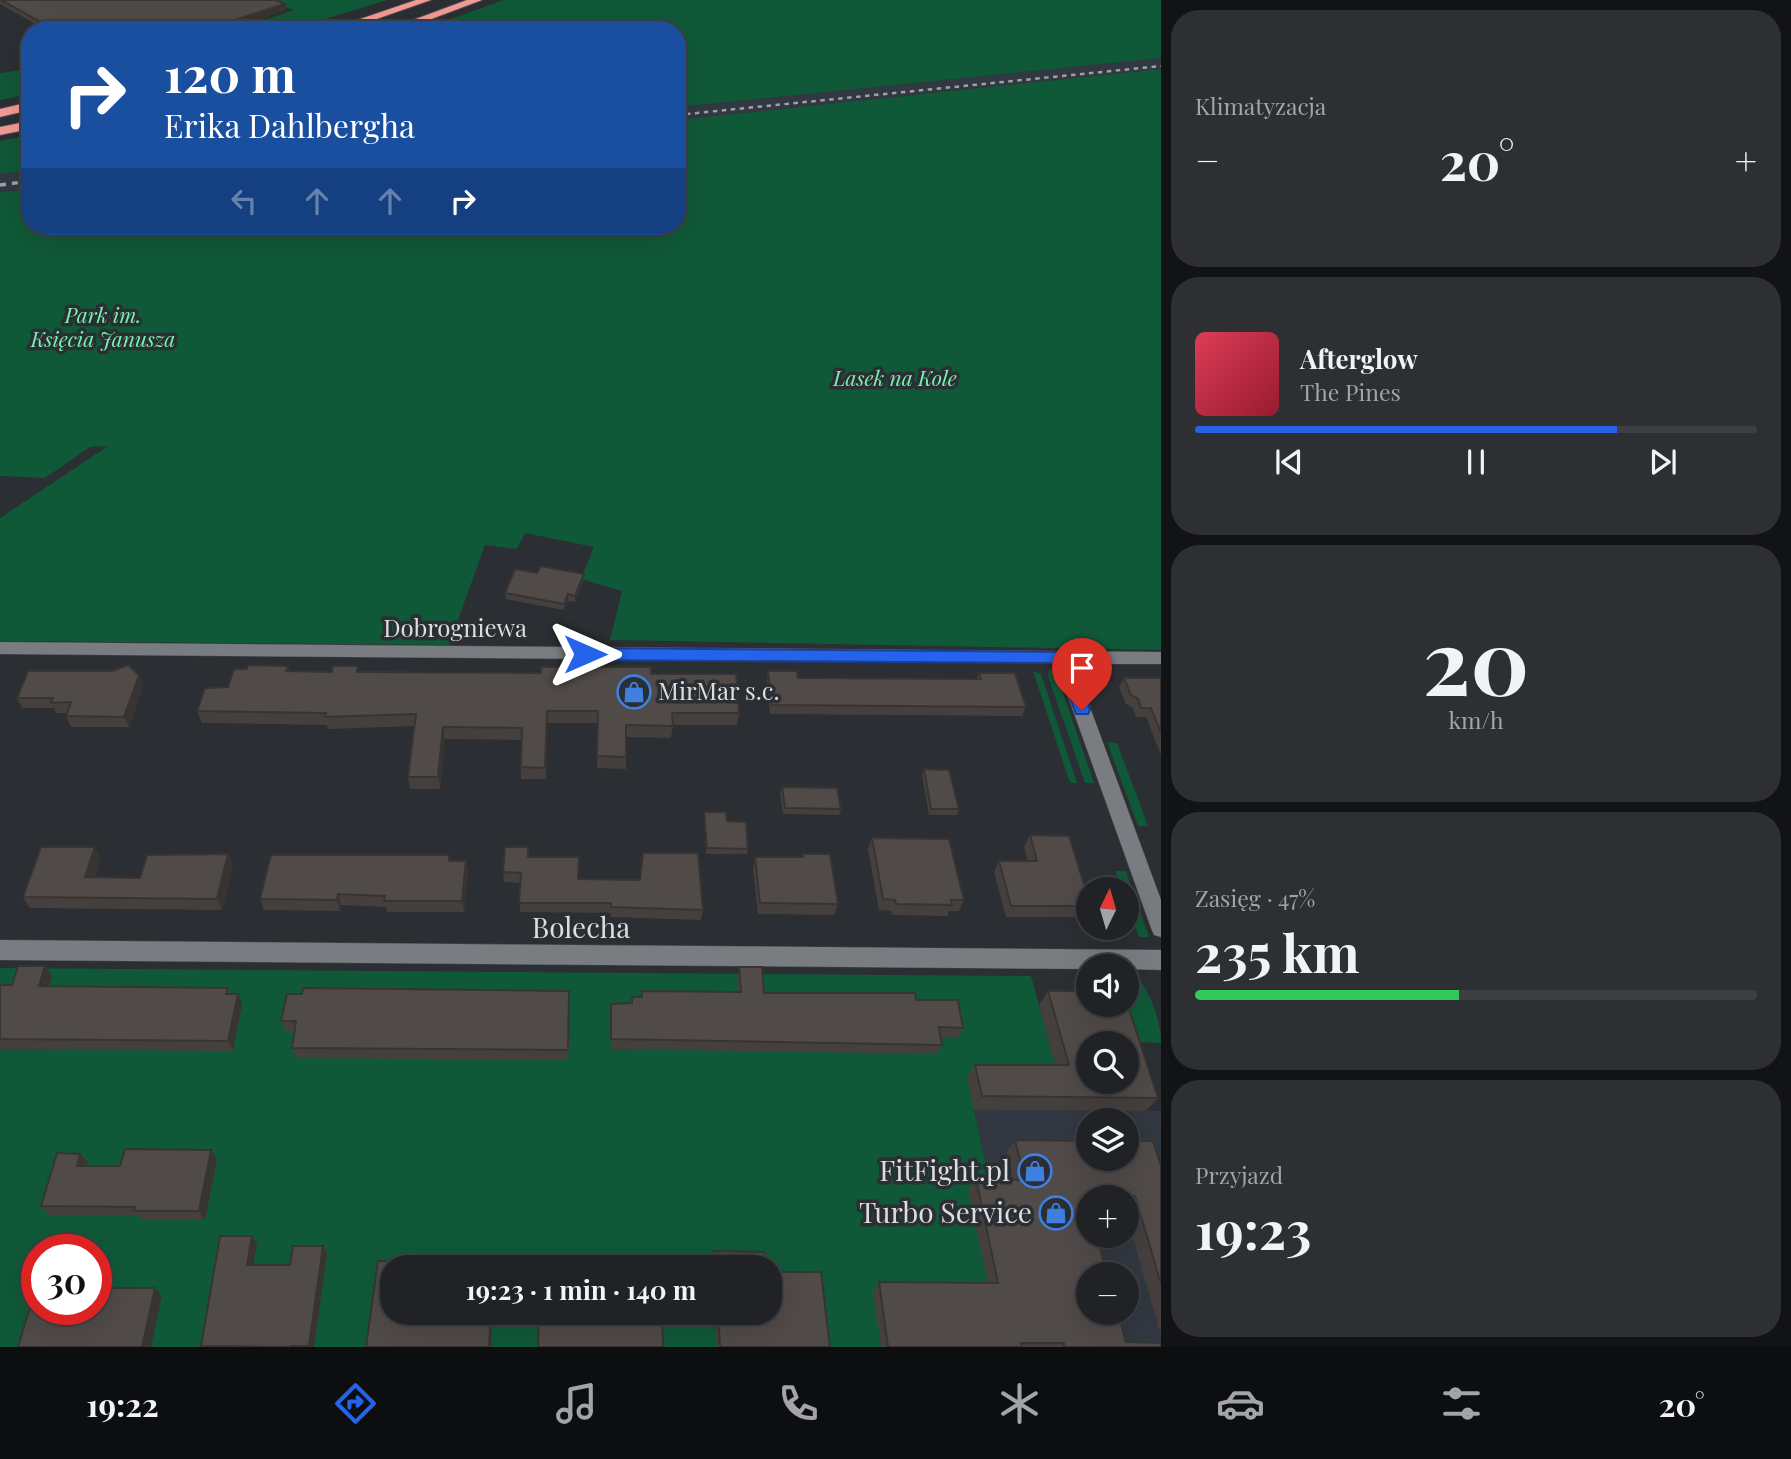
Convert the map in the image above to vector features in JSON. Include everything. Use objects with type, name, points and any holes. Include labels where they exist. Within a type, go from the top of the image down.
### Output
[{"type":"highway","points":[[361,21],[426,0]]},
{"type":"highway","points":[[417,21],[477,0]]},
{"type":"highway","points":[[0,113],[21,108]]},
{"type":"highway","points":[[0,131],[21,127]]},
{"type":"street","name":"Dobrogniewa","points":[[0,649],[1161,658]]},
{"type":"street","points":[[1063,658],[1161,928]]},
{"type":"street","name":"Bolecha","points":[[0,950],[1161,960]]},
{"type":"shaded area","points":[[1161,58],[1161,69],[686,119],[686,106]]},
{"type":"shaded area","points":[[21,172],[21,190],[0,192],[0,174]]},
{"type":"shaded area","points":[[974,1109],[1076,1110],[1076,1171],[1139,1171],[1139,1111],[1161,1111],[1161,1347],[1026,1347]]},
{"type":"green space","points":[[261,0],[387,0],[319,21],[262,21],[294,10]]},
{"type":"green space","points":[[504,0],[1161,0],[1161,58],[686,106],[686,21],[445,21]]},
{"type":"green space","name":"Lasek na Kole","points":[[1161,69],[1161,650],[610,640],[622,591],[581,579],[594,547],[525,533],[517,549],[485,545],[449,645],[0,641],[0,518],[108,446],[90,447],[45,478],[0,476],[0,192],[21,190],[21,235],[686,235],[686,119]]},
{"type":"green space","points":[[21,70],[21,96],[0,100],[0,73]]},
{"type":"green space","points":[[21,137],[21,172],[0,174],[0,141]]},
{"type":"green space","points":[[1049,668],[1057,676],[1094,783],[1085,783],[1048,676]]},
{"type":"green space","points":[[1033,671],[1041,674],[1077,783],[1070,783]]},
{"type":"green space","points":[[1107,742],[1117,743],[1148,826],[1138,826]]},
{"type":"green space","points":[[1115,871],[1126,871],[1128,877],[1117,877]]},
{"type":"green space","points":[[1139,908],[1149,937],[1139,937]]},
{"type":"green space","points":[[0,968],[1031,976],[1068,1110],[974,1110],[1026,1347],[0,1347]]},
{"type":"green space","points":[[1139,980],[1157,1017],[1161,1043],[1139,1042],[1139,1031],[1134,1031],[1130,1017],[1139,1017]]},
{"type":"building","points":[[1,0],[276,0],[285,4],[231,21],[39,21]]},
{"type":"building","points":[[541,566],[584,574],[575,596],[568,594],[564,604],[505,593],[515,569],[537,573]]},
{"type":"building","points":[[128,665],[139,675],[124,717],[66,716],[71,702],[51,703],[53,698],[17,698],[28,671],[112,671]]},
{"type":"building","points":[[248,665],[288,666],[286,671],[332,672],[333,666],[358,666],[357,672],[541,673],[541,667],[651,667],[651,674],[736,674],[739,713],[672,713],[673,726],[626,725],[626,757],[597,756],[598,711],[547,711],[545,768],[521,767],[522,728],[443,727],[438,777],[408,777],[416,714],[325,717],[326,713],[197,711],[205,688],[228,687],[234,669],[247,669]]},
{"type":"building","points":[[768,671],[797,671],[798,678],[981,679],[979,673],[1015,673],[1026,707],[772,705]]},
{"type":"building","points":[[1124,678],[1161,678],[1161,733],[1151,708],[1141,708],[1138,699],[1131,695]]},
{"type":"building","points":[[924,769],[949,770],[959,809],[931,809]]},
{"type":"building","points":[[782,787],[837,788],[841,809],[785,808]]},
{"type":"building","points":[[704,812],[726,812],[727,821],[746,822],[748,849],[707,848]]},
{"type":"building","points":[[1030,835],[1069,836],[1082,877],[1076,877],[1076,906],[1011,906],[999,861],[1037,861]]},
{"type":"building","points":[[872,838],[949,839],[964,900],[951,900],[952,905],[896,904],[895,900],[883,899]]},
{"type":"building","points":[[41,847],[95,847],[85,877],[140,878],[147,855],[228,854],[217,899],[23,897]]},
{"type":"building","points":[[505,847],[528,847],[528,857],[579,857],[578,879],[640,880],[643,853],[698,853],[703,910],[611,907],[611,903],[519,903],[521,873],[503,872]]},
{"type":"building","points":[[802,854],[830,854],[838,904],[760,903],[755,857],[803,857]]},
{"type":"building","points":[[271,855],[449,855],[449,861],[466,861],[462,901],[384,901],[385,896],[338,894],[337,900],[260,899]]},
{"type":"building","points":[[18,966],[45,966],[39,986],[228,988],[226,994],[238,994],[228,1041],[0,1039],[0,985],[12,985]]},
{"type":"building","points":[[739,967],[762,967],[764,993],[915,993],[916,1000],[958,1000],[963,1028],[939,1027],[942,1045],[611,1039],[611,1004],[632,1003],[632,997],[642,997],[642,991],[741,992]]},
{"type":"building","points":[[303,988],[569,991],[568,1050],[292,1048],[296,1021],[281,1021],[287,994],[302,994]]},
{"type":"building","points":[[1048,991],[1076,991],[1076,1017],[1132,1017],[1136,1031],[1076,1031],[1076,1094],[1139,1094],[1139,1040],[1158,1098],[982,1096],[975,1065],[1069,1065]]},
{"type":"building","points":[[1015,1140],[1076,1141],[1076,1171],[1139,1171],[1139,1141],[1153,1141],[1161,1166],[1161,1284],[1139,1210],[1139,1185],[1076,1185],[1076,1248],[1100,1248],[1104,1262],[1076,1262],[1076,1325],[1121,1325],[1126,1342],[1161,1343],[1161,1347],[1064,1347],[1064,1343],[1021,1343],[1022,1347],[888,1347],[879,1282],[998,1283],[976,1179],[1025,1180]]},
{"type":"building","points":[[125,1149],[211,1150],[199,1211],[41,1206],[57,1153],[80,1154],[77,1166],[120,1166]]},
{"type":"building","points":[[220,1236],[252,1236],[247,1265],[290,1265],[293,1246],[323,1246],[309,1346],[201,1346]]},
{"type":"building","points":[[714,1251],[764,1252],[764,1255],[714,1255]]},
{"type":"building","points":[[378,1261],[380,1325],[490,1325],[489,1347],[366,1347]]},
{"type":"building","points":[[782,1272],[821,1272],[830,1347],[720,1347],[719,1325],[782,1325]]},
{"type":"building","points":[[112,1288],[155,1288],[142,1347],[18,1347],[25,1325],[112,1325]]},
{"type":"building","points":[[539,1325],[662,1325],[663,1347],[538,1347]]},
{"type":"railway","points":[[686,114],[1161,66]]},
{"type":"railway","points":[[0,185],[21,182]]},
{"type":"place","name":"MirMar s.c.","points":[[634,692]]},
{"type":"place","name":"FitFight.pl","points":[[1035,1171]]},
{"type":"place","name":"Turbo Service","points":[[1056,1213]]},
{"type":"route","points":[[585,654],[1063,658],[1082,710]]},
{"type":"park label","name":"Park im. Księcia Janusza","points":[[103,328]]}]
